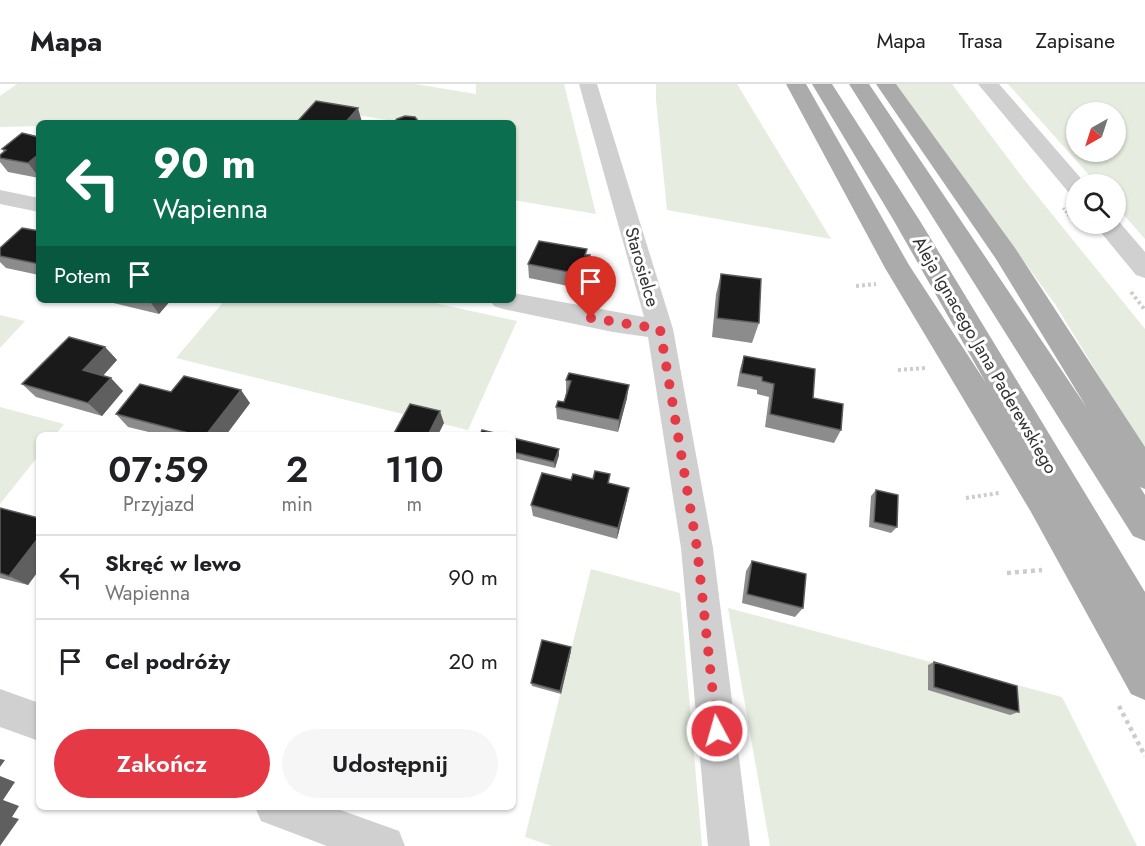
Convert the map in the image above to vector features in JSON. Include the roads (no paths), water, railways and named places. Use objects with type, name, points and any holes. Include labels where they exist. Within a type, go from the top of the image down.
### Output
[{"type":"main road","points":[[796,84],[897,268],[1043,501],[1145,680]]},
{"type":"main road","name":"Aleja Ignacego Jana Paderewskiego","points":[[822,84],[907,221],[1145,628]]},
{"type":"main road","name":"Aleja Ignacego Jana Paderewskiego","points":[[859,84],[1145,525]]},
{"type":"main road","points":[[886,84],[1006,254],[1145,475]]},
{"type":"street","name":"Starosielce","points":[[588,84],[660,329],[697,548],[729,846]]},
{"type":"street","points":[[988,84],[1066,175]]},
{"type":"street","points":[[0,196],[36,204]]},
{"type":"street","points":[[1115,234],[1145,269]]},
{"type":"street","points":[[516,303],[613,323],[660,329]]},
{"type":"street","points":[[0,708],[36,721]]},
{"type":"street","points":[[283,810],[384,846]]}]
